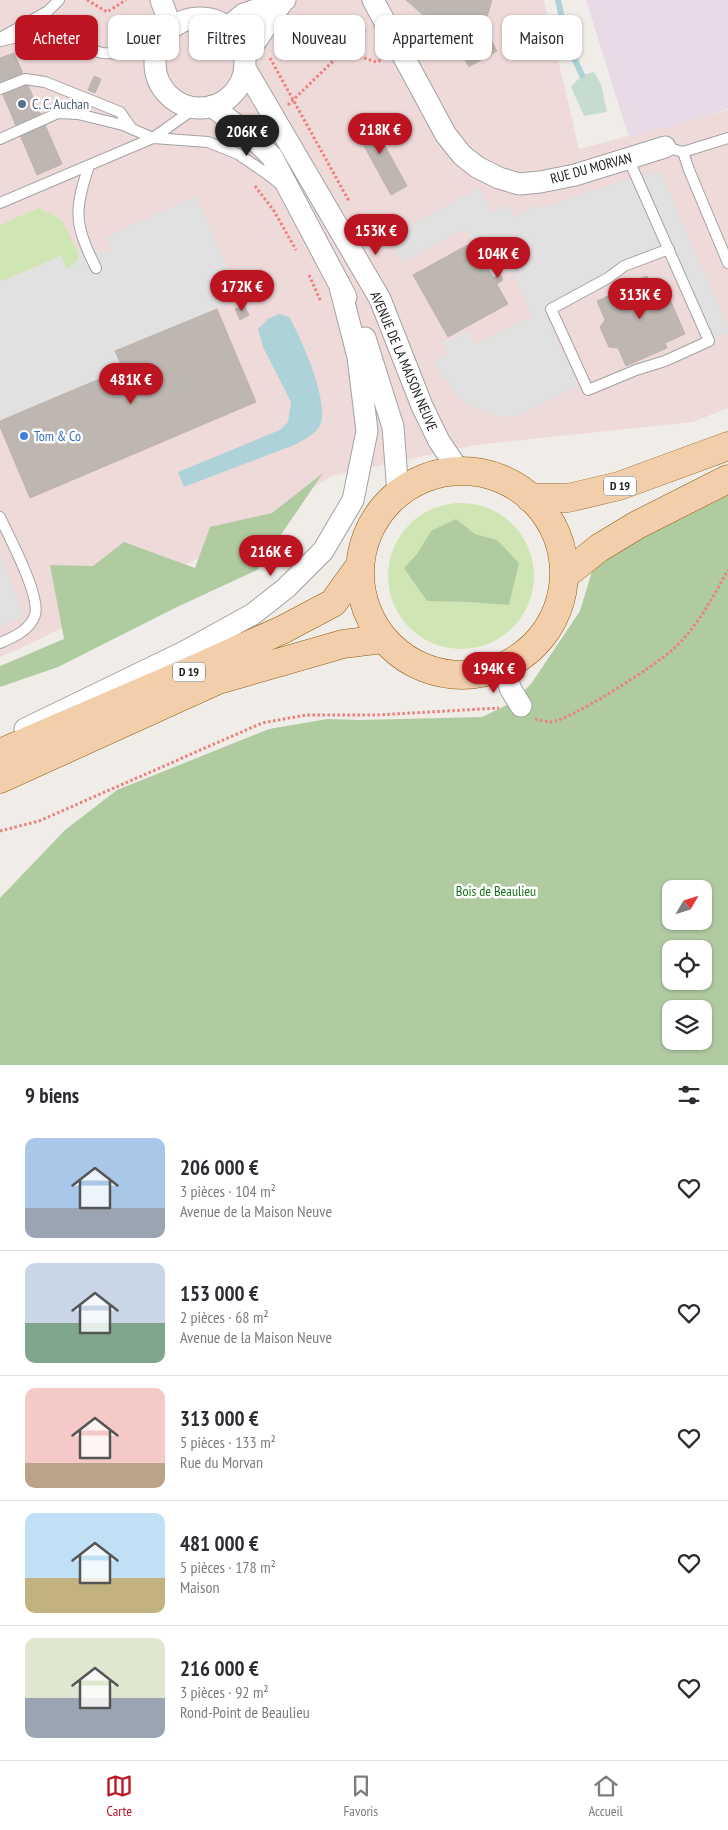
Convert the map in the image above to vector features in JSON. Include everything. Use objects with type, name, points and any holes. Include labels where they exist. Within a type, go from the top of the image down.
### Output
[{"type":"main road","name":"D 19","points":[[530,498],[568,498],[619,486],[728,446]]},
{"type":"main road","points":[[460,471],[479,472],[497,478],[515,486],[530,498],[544,514],[555,533],[562,554],[564,576],[560,598],[552,620],[524,654],[505,666],[480,674],[453,675],[427,669],[403,657],[383,639],[369,617],[361,593],[359,567],[365,539],[378,514],[398,493],[427,477],[460,471]]},
{"type":"main road","points":[[564,576],[599,548],[636,525],[728,479]]},
{"type":"main road","name":"D 19","points":[[0,753],[190,672],[282,630],[333,603],[359,567]]},
{"type":"main road","name":"D 19","points":[[0,779],[218,680],[343,644],[383,639]]},
{"type":"street","points":[[161,0],[167,15]]},
{"type":"street","points":[[243,15],[284,1]]},
{"type":"street","points":[[154,60],[156,74],[161,87],[170,97],[181,104],[203,107],[224,101],[234,92],[241,81],[245,63],[284,1]]},
{"type":"street","points":[[179,22],[192,18],[199,9]]},
{"type":"street","name":"RUE DU MORVAN","points":[[406,60],[446,135],[462,155],[478,167],[499,178],[519,184],[540,182],[575,175],[628,158],[674,150]]},
{"type":"street","name":"AVENUE DE LA MAISON NEUVE","points":[[245,63],[380,299],[422,406],[439,441],[460,471]]},
{"type":"street","name":"AVENUE DE LA MAISON NEUVE","points":[[203,107],[254,139],[272,157],[339,283],[368,344],[393,427],[398,493]]},
{"type":"street","points":[[0,740],[186,651],[253,614],[286,588],[323,551],[353,500],[368,431],[358,357],[339,283]]},
{"type":"street","points":[[505,666],[510,688],[522,706]]},
{"type":"lane","points":[[0,40],[48,11],[59,0]]},
{"type":"lane","points":[[0,40],[22,36],[47,37],[108,53]]},
{"type":"lane","points":[[0,89],[25,78],[44,82],[120,112],[133,130]]},
{"type":"lane","points":[[0,202],[153,138],[203,107]]},
{"type":"lane","points":[[0,138],[58,114],[78,114],[123,126],[153,138],[208,142],[238,154],[266,173],[294,197]]},
{"type":"lane","points":[[727,140],[674,150],[689,170],[728,263]]},
{"type":"lane","points":[[628,158],[669,249],[709,341],[665,361],[636,370],[588,390],[551,309],[608,278],[624,266],[669,249]]},
{"type":"lane","points":[[88,166],[80,190],[78,215],[82,238],[96,268]]},
{"type":"lane","points":[[0,517],[32,588],[36,614],[22,632],[0,643]]},
{"type":"path","points":[[87,0],[107,12],[126,0]]},
{"type":"path","points":[[365,23],[377,8]]},
{"type":"path","points":[[365,58],[376,62],[382,60]]},
{"type":"path","points":[[283,111],[333,60]]},
{"type":"path","points":[[252,182],[274,211],[297,253]]},
{"type":"path","points":[[307,270],[322,303]]},
{"type":"path","points":[[0,831],[39,821],[262,723],[306,715],[377,715],[485,710],[522,706],[535,719],[550,722],[568,717],[630,680],[671,651],[702,616],[728,570]]},
{"type":"shaded area","points":[[0,0],[544,0],[548,15],[502,15],[502,60],[558,60],[579,149],[728,110],[728,408],[693,422],[475,445],[332,476],[197,559],[34,642],[0,657]]},
{"type":"shaded area","points":[[586,0],[728,0],[728,109],[629,138]]},
{"type":"shaded area","points":[[660,171],[728,327],[728,333],[709,341],[668,249],[551,309],[551,327],[578,386],[515,417],[496,416],[476,409],[461,399],[438,371],[435,360],[448,354],[443,342],[469,331],[476,344],[533,316],[511,270],[493,278],[465,228],[402,263],[388,238],[479,188],[493,212],[508,205],[514,217],[533,208],[555,204],[624,180]]},
{"type":"shaded area","points":[[196,196],[240,297],[217,309],[116,351],[123,369],[0,421],[0,282],[61,256],[67,269],[78,261],[79,254],[77,250],[93,242],[96,250],[106,252],[111,250],[106,237]]},
{"type":"shaded area","points":[[0,555],[25,615],[0,626]]},
{"type":"green space","points":[[594,72],[601,84],[607,112],[584,116],[571,87],[582,75]]},
{"type":"green space","points":[[39,208],[62,220],[79,254],[78,261],[66,269],[61,256],[0,282],[0,225]]},
{"type":"green space","points":[[323,473],[257,570],[177,607],[58,667],[0,687],[0,666],[64,639],[50,565],[93,566],[124,542],[195,568],[210,527],[272,513]]},
{"type":"green space","name":"Bois de Beaulieu","points":[[728,479],[728,1065],[0,1065],[0,898],[65,830],[117,790],[269,729],[327,719],[482,717],[511,703],[531,684],[580,611],[599,548]]},
{"type":"green space","points":[[461,503],[489,509],[501,515],[512,525],[522,536],[528,548],[534,576],[528,604],[522,616],[512,627],[501,637],[489,643],[461,649],[433,643],[421,637],[410,627],[400,616],[394,604],[388,576],[394,548],[400,536],[410,525],[421,515],[433,509]]},
{"type":"green space","points":[[456,519],[475,534],[497,540],[519,563],[509,605],[427,601],[404,568],[417,554],[431,531]]},
{"type":"water","points":[[279,314],[289,317],[307,355],[321,404],[322,417],[319,427],[311,435],[294,445],[184,487],[178,472],[280,430],[288,422],[291,402],[263,347],[258,329],[268,319]]},
{"type":"building","points":[[406,0],[414,0],[425,9],[441,15],[422,14]]},
{"type":"building","points":[[414,0],[492,0],[488,15],[441,15],[425,9]]},
{"type":"building","points":[[492,42],[497,51],[492,54]]},
{"type":"building","name":"C. C. Auchan","points":[[14,53],[15,60],[17,60],[62,164],[37,175],[0,88],[0,58]]},
{"type":"building","points":[[465,60],[472,60],[474,64],[469,67]]},
{"type":"building","points":[[472,60],[481,60],[474,64]]},
{"type":"building","points":[[94,76],[101,79],[95,93],[88,90]]},
{"type":"building","points":[[368,115],[407,186],[391,195],[352,124]]},
{"type":"building","points":[[473,242],[508,304],[448,337],[413,275]]},
{"type":"building","points":[[500,274],[503,280],[497,284],[493,278]]},
{"type":"building","points":[[647,276],[650,284],[661,279],[685,334],[665,343],[667,348],[626,366],[618,348],[609,347],[600,327],[605,320],[597,301],[637,283],[637,280]]},
{"type":"building","points":[[244,305],[249,315],[240,320],[235,309]]},
{"type":"building","points":[[217,309],[256,402],[30,498],[0,427],[0,421],[123,369],[115,351]]},
{"type":"waterway","points":[[558,0],[568,45],[582,75]]},
{"type":"place","name":"C. C. Auchan","points":[[22,104]]},
{"type":"place","name":"Tom & Co","points":[[24,436]]}]
